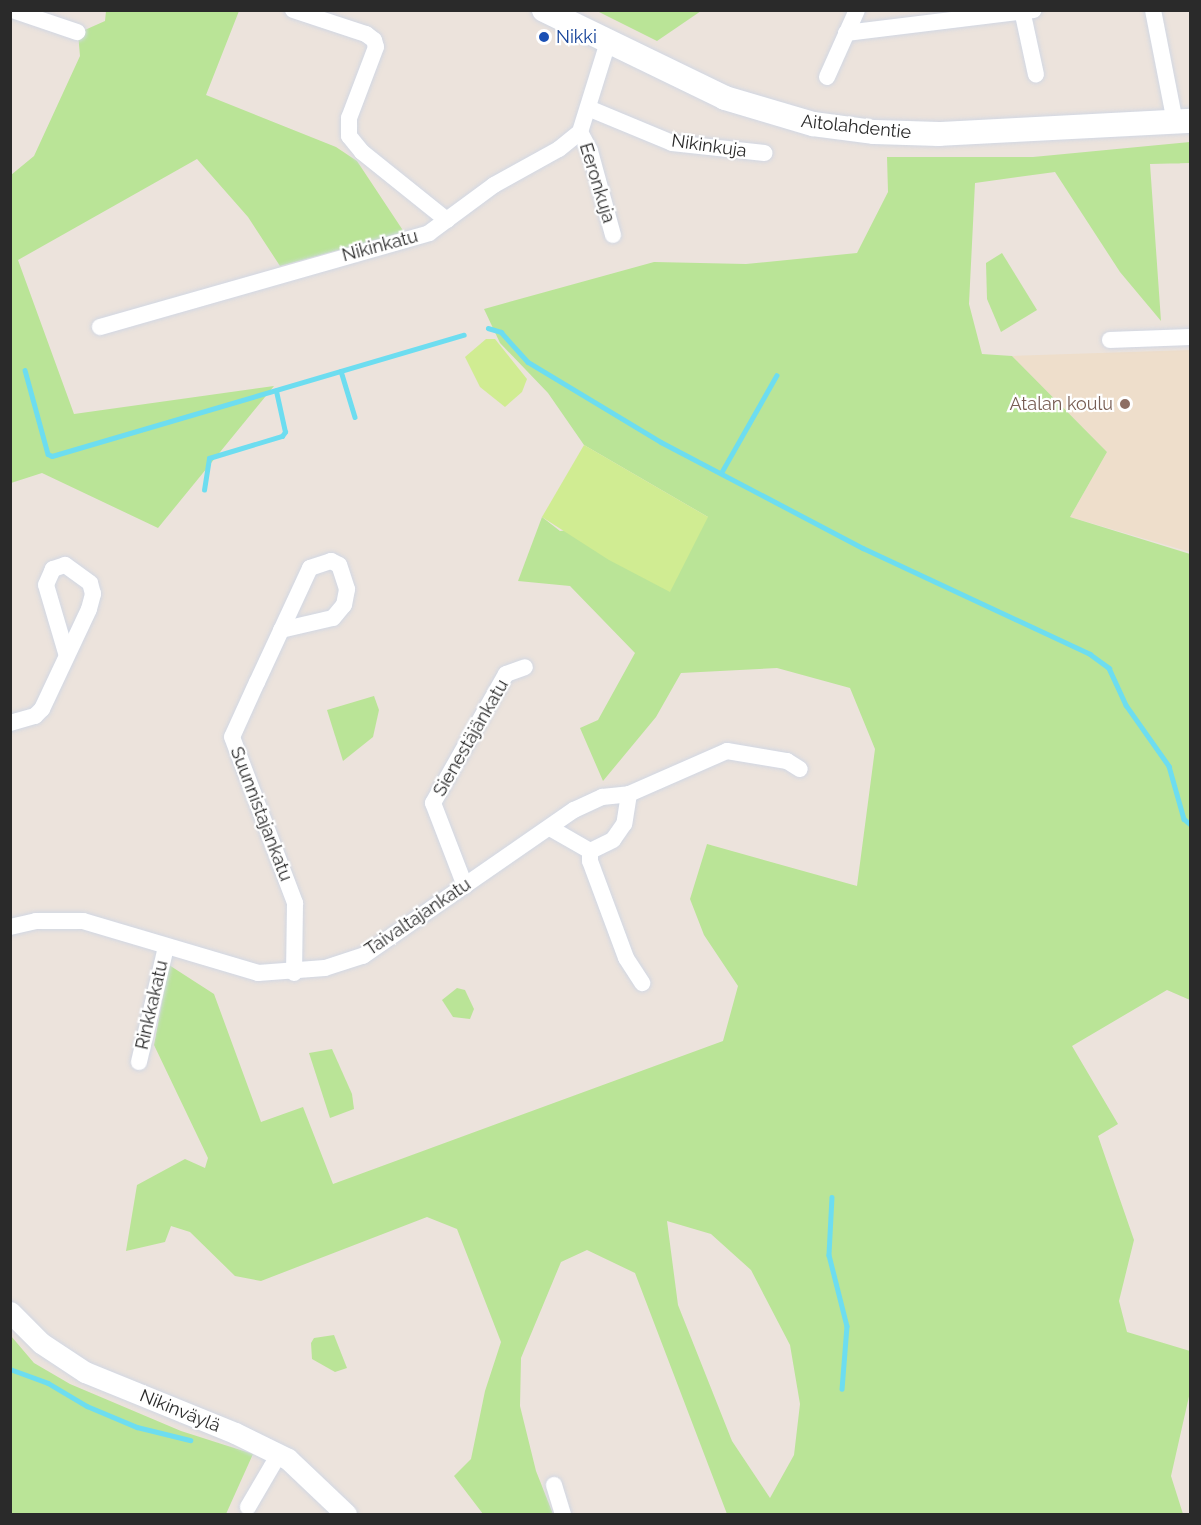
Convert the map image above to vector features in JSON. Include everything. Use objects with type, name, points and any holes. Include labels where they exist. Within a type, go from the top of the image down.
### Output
[{"type":"main road","name":"Aitolahdentie","points":[[544,10],[752,109],[845,129],[969,134],[1183,121]]},
{"type":"street","points":[[12,10],[77,33]]},
{"type":"street","points":[[293,10],[366,33],[374,40],[376,47],[348,118],[349,136],[362,152],[447,220]]},
{"type":"street","points":[[827,77],[857,10]]},
{"type":"street","points":[[1153,10],[1183,121]]},
{"type":"street","points":[[846,33],[1026,12],[1036,75]]},
{"type":"street","points":[[580,132],[608,42]]},
{"type":"street","name":"Nikinkuja","points":[[588,108],[672,143],[764,153]]},
{"type":"street","name":"Nikinkatu","points":[[100,327],[429,233],[494,185],[559,149],[580,132]]},
{"type":"street","name":"Eeronkuja","points":[[580,132],[590,151],[613,235]]},
{"type":"street","points":[[1110,340],[1191,337]]},
{"type":"street","name":"Suunnistajankatu","points":[[281,630],[333,618],[340,609],[347,589],[339,565],[331,561],[310,568],[281,630],[232,737],[295,903],[294,973]]},
{"type":"street","points":[[10,723],[35,716],[42,709],[93,594],[90,583],[65,565],[53,569],[46,585],[66,653]]},
{"type":"street","name":"Sienestäjänkatu","points":[[465,886],[433,803],[506,674],[525,667]]},
{"type":"street","name":"Taivaltajankatu","points":[[10,927],[36,921],[83,921],[258,973],[294,973],[363,956],[550,828],[602,797],[629,794],[727,751],[787,761],[800,769]]},
{"type":"street","points":[[590,851],[613,840],[624,824],[629,794]]},
{"type":"street","points":[[550,828],[590,851]]},
{"type":"street","points":[[590,851],[590,861],[626,958],[642,983]]},
{"type":"street","name":"Rinkkakatu","points":[[139,1062],[166,947]]},
{"type":"street","name":"Nikinväylä","points":[[10,1312],[41,1343],[85,1372],[279,1454],[311,1478],[346,1515]]},
{"type":"street","points":[[248,1507],[279,1454]]},
{"type":"street","points":[[554,1485],[563,1515]]},
{"type":"shaded area","name":"Atalan koulu","points":[[1190,350],[1190,552],[1070,517],[1107,452],[1012,356]]},
{"type":"green space","points":[[106,11],[239,11],[206,95],[336,147],[357,161],[404,232],[280,266],[248,217],[197,159],[18,260],[74,414],[274,386],[158,528],[42,473],[11,483],[11,175],[34,156],[80,56],[78,33],[105,21]]},
{"type":"green space","points":[[597,11],[701,11],[657,41]]},
{"type":"green space","points":[[1190,142],[1190,163],[1150,164],[1161,321],[1120,272],[1055,172],[975,183],[969,304],[982,354],[1012,356],[1107,452],[1070,517],[1190,554],[1190,1000],[1167,990],[1072,1046],[1118,1124],[1098,1136],[1134,1240],[1119,1301],[1127,1332],[1190,1351],[1190,1392],[1171,1476],[1183,1514],[727,1514],[635,1273],[587,1250],[561,1262],[521,1358],[520,1406],[536,1471],[553,1514],[483,1514],[454,1476],[471,1459],[485,1391],[501,1342],[457,1229],[427,1217],[261,1281],[235,1276],[190,1232],[171,1226],[165,1242],[126,1251],[137,1185],[185,1159],[205,1168],[208,1158],[154,1045],[169,965],[214,994],[261,1122],[303,1107],[333,1184],[723,1041],[738,986],[704,935],[690,899],[707,844],[857,886],[875,749],[850,688],[777,668],[681,673],[656,717],[603,781],[580,728],[598,720],[635,653],[570,586],[518,581],[542,517],[560,531],[708,517],[584,445],[548,393],[500,343],[484,309],[654,262],[746,264],[857,253],[888,192],[887,157],[1033,157]],"holes":[[[667,1221],[711,1234],[751,1270],[790,1345],[800,1404],[794,1455],[770,1498],[732,1441],[678,1305]]]},
{"type":"green space","points":[[1002,253],[1037,310],[1001,332],[987,299],[986,263]]},
{"type":"green space","points":[[486,339],[495,339],[527,379],[522,392],[505,407],[480,387],[465,357]]},
{"type":"green space","points":[[584,445],[708,517],[670,592],[609,560],[542,517]]},
{"type":"green space","points":[[374,696],[379,710],[373,737],[343,761],[327,710]]},
{"type":"green space","points":[[457,988],[465,990],[474,1009],[470,1019],[453,1017],[442,1000]]},
{"type":"green space","points":[[332,1049],[352,1094],[354,1109],[330,1118],[309,1053]]},
{"type":"green space","points":[[334,1335],[347,1368],[335,1372],[312,1359],[311,1343],[314,1338]]},
{"type":"green space","points":[[11,1336],[34,1363],[70,1384],[181,1431],[253,1454],[226,1514],[11,1514]]},
{"type":"waterway","points":[[488,328],[501,332],[528,362],[661,442],[863,548],[1090,654],[1109,668],[1126,705],[1169,766],[1184,819],[1190,824]]},
{"type":"waterway","points":[[25,370],[48,454],[52,456],[464,335]]},
{"type":"waterway","points":[[341,371],[355,417]]},
{"type":"waterway","points":[[721,473],[776,376]]},
{"type":"waterway","points":[[204,490],[209,458],[282,436],[285,432],[276,391]]},
{"type":"waterway","points":[[832,1197],[829,1255],[847,1326],[842,1389]]},
{"type":"waterway","points":[[10,1369],[48,1383],[87,1406],[137,1427],[190,1440]]},
{"type":"place","name":"Nikki","points":[[544,37]]},
{"type":"place","name":"Atalan koulu","points":[[1125,404]]}]
